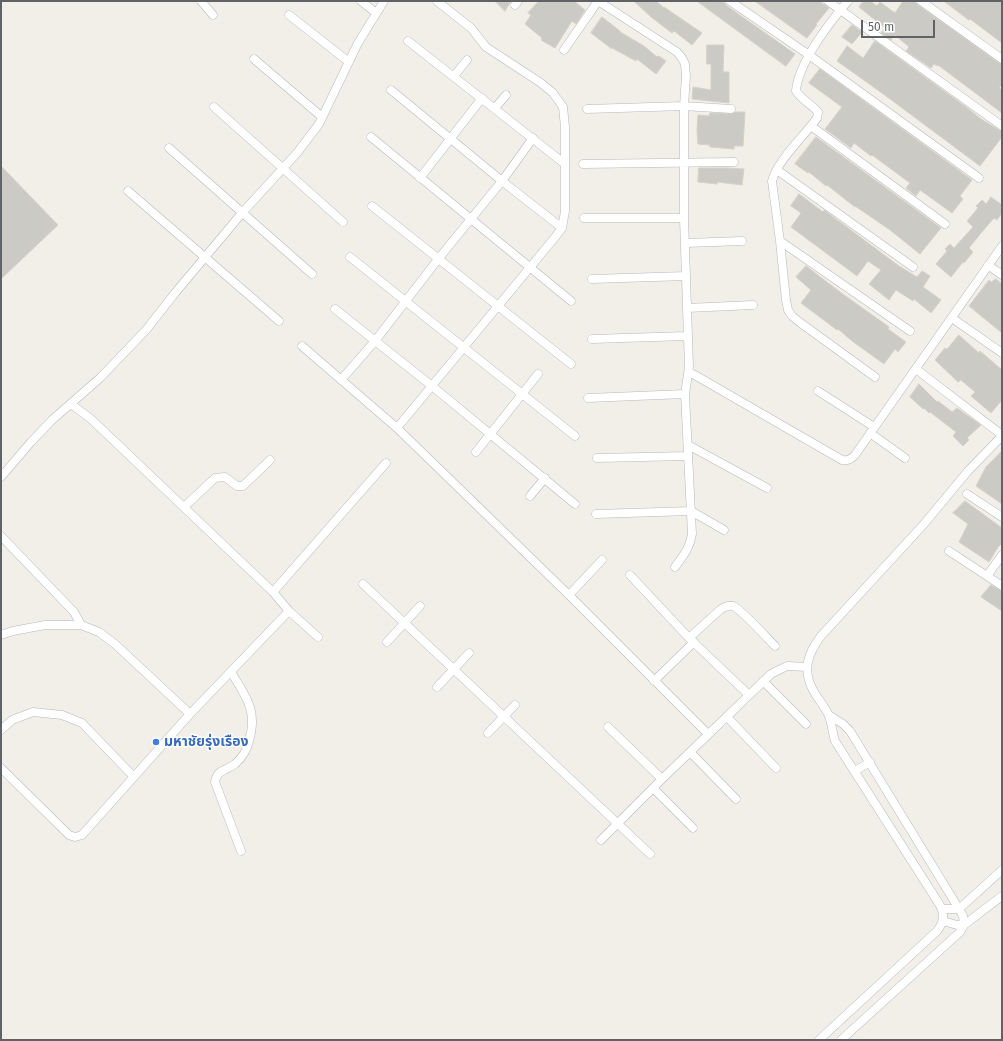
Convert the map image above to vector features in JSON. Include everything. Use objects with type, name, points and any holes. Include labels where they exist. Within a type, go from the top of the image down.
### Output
[{"type":"street","points":[[201,1],[213,15]]},
{"type":"street","points":[[361,1],[376,13]]},
{"type":"street","points":[[1,477],[52,420],[100,378],[146,330],[242,213],[297,153],[319,124],[358,43],[384,1]]},
{"type":"street","points":[[397,428],[562,228],[564,211],[565,127],[563,107],[553,93],[541,83],[486,47],[471,28],[437,1]]},
{"type":"street","points":[[564,50],[598,1],[677,52],[685,64],[684,218],[689,374],[685,394],[692,534],[691,543],[687,551],[675,567]]},
{"type":"street","points":[[730,1],[809,55],[979,178]]},
{"type":"street","points":[[828,1],[1002,126]]},
{"type":"street","points":[[848,1],[840,10],[809,55],[797,85],[796,91],[818,112],[817,118],[788,154],[774,174],[772,181],[788,310],[792,316],[875,377]]},
{"type":"street","points":[[921,1],[1002,59]]},
{"type":"street","points":[[289,15],[349,62]]},
{"type":"street","points":[[408,41],[565,164]]},
{"type":"street","points":[[254,59],[322,117]]},
{"type":"street","points":[[454,76],[467,60]]},
{"type":"street","points":[[391,90],[562,228]]},
{"type":"street","points":[[495,108],[506,95]]},
{"type":"street","points":[[420,178],[482,98]]},
{"type":"street","points":[[587,109],[664,106],[731,109]]},
{"type":"street","points":[[214,107],[342,222]]},
{"type":"street","points":[[811,126],[945,224]]},
{"type":"street","points":[[371,137],[571,300]]},
{"type":"street","points":[[342,380],[375,341],[439,258],[502,181],[533,138]]},
{"type":"street","points":[[169,148],[312,274]]},
{"type":"street","points":[[583,164],[734,162]]},
{"type":"street","points":[[777,170],[913,267]]},
{"type":"street","points":[[128,190],[279,321]]},
{"type":"street","points":[[372,206],[571,364]]},
{"type":"street","points":[[584,218],[684,218]]},
{"type":"street","points":[[780,240],[910,331]]},
{"type":"street","points":[[686,244],[742,241]]},
{"type":"street","points":[[689,374],[693,374],[842,460],[847,461],[852,459],[1002,246]]},
{"type":"street","points":[[350,257],[575,436]]},
{"type":"street","points":[[988,265],[1002,275]]},
{"type":"street","points":[[592,278],[686,276]]},
{"type":"street","points":[[687,308],[753,305]]},
{"type":"street","points":[[335,309],[576,504]]},
{"type":"street","points":[[952,318],[1002,353]]},
{"type":"street","points":[[592,340],[687,336]]},
{"type":"street","points":[[302,346],[397,428],[569,595],[708,734]]},
{"type":"street","points":[[819,1040],[937,931],[943,921],[943,909],[835,740],[829,715],[812,689],[807,673],[808,660],[812,647],[821,636],[924,524],[968,471],[1001,439],[916,369]]},
{"type":"street","points":[[476,452],[538,374]]},
{"type":"street","points":[[818,391],[872,430],[905,458]]},
{"type":"street","points":[[588,398],[685,394]]},
{"type":"street","points":[[72,404],[91,419],[184,507],[273,592],[289,611],[318,637]]},
{"type":"street","points":[[688,445],[767,488]]},
{"type":"street","points":[[597,458],[688,456]]},
{"type":"street","points":[[184,507],[215,478],[225,477],[237,486],[243,486],[270,460]]},
{"type":"street","points":[[273,592],[386,463]]},
{"type":"street","points":[[530,496],[545,478]]},
{"type":"street","points":[[967,494],[1002,517]]},
{"type":"street","points":[[596,514],[691,511],[724,530]]},
{"type":"street","points":[[1,536],[74,612],[81,625]]},
{"type":"street","points":[[949,551],[1002,586]]},
{"type":"street","points":[[987,576],[1002,555]]},
{"type":"street","points":[[569,595],[602,560]]},
{"type":"street","points":[[630,575],[692,640],[749,695]]},
{"type":"street","points":[[363,584],[650,854]]},
{"type":"street","points":[[387,642],[420,606]]},
{"type":"street","points":[[654,681],[721,609],[726,606],[733,606],[775,646]]},
{"type":"street","points":[[1,768],[70,835],[75,837],[82,835],[190,714],[289,611]]},
{"type":"street","points":[[1,635],[13,631],[45,625],[81,625],[99,632],[115,644],[190,714]]},
{"type":"street","points":[[437,687],[469,653]]},
{"type":"street","points":[[601,840],[771,674],[787,666],[807,668]]},
{"type":"street","points":[[231,672],[248,700],[252,710],[252,729],[247,747],[241,759],[234,765],[220,772],[216,776],[215,782],[241,851]]},
{"type":"street","points":[[764,681],[806,724]]},
{"type":"street","points":[[488,733],[515,705]]},
{"type":"street","points":[[1,730],[12,720],[33,712],[62,715],[82,723],[134,777]]},
{"type":"street","points":[[829,715],[843,724],[850,731],[863,751],[959,909],[963,916],[964,925]]},
{"type":"street","points":[[727,717],[776,768]]},
{"type":"street","points":[[608,727],[662,779]]},
{"type":"street","points":[[691,752],[736,799]]},
{"type":"street","points":[[855,771],[870,762]]},
{"type":"street","points":[[653,788],[693,828]]},
{"type":"street","points":[[943,909],[959,909],[1002,870]]},
{"type":"street","points":[[841,1040],[960,932],[964,925],[1002,896]]},
{"type":"street","points":[[943,921],[957,925],[964,925]]},
{"type":"building","points":[[495,1],[511,1],[505,11]]},
{"type":"building","points":[[539,1],[574,1],[585,10],[576,24],[572,21],[555,48],[541,40],[542,38],[525,24],[531,15],[528,13]]},
{"type":"building","points":[[634,1],[656,1],[702,33],[692,45],[674,31],[672,33],[651,17]]},
{"type":"building","points":[[697,1],[723,1],[727,6],[795,54],[786,66]]},
{"type":"building","points":[[755,1],[819,1],[829,8],[807,38]]},
{"type":"building","points":[[864,1],[870,1],[877,6],[880,2],[895,13],[903,1],[914,1],[1002,64],[1002,84],[999,88],[1002,90],[1002,113],[938,65],[937,66],[934,64],[931,68],[906,51],[909,47],[895,35],[891,40],[881,33],[885,28],[859,7]]},
{"type":"building","points":[[944,1],[1002,1],[1002,43],[970,19],[969,20]]},
{"type":"building","points":[[602,17],[620,32],[644,46],[657,57],[659,56],[666,61],[656,74],[637,59],[636,61],[612,49],[591,33]]},
{"type":"building","points":[[852,25],[862,32],[852,44],[842,37]]},
{"type":"building","points":[[875,41],[981,119],[1002,132],[1002,137],[980,166],[837,61],[847,46],[863,58]]},
{"type":"building","points":[[707,45],[724,45],[723,72],[729,72],[729,103],[692,99],[693,87],[711,90],[711,64],[707,64]]},
{"type":"building","points":[[820,69],[972,180],[960,196],[963,199],[952,213],[920,190],[916,196],[906,188],[910,183],[872,155],[871,156],[854,143],[851,148],[825,129],[842,107],[809,83]]},
{"type":"building","points":[[735,112],[745,112],[743,146],[734,146],[734,149],[710,147],[710,145],[698,144],[698,115],[709,116],[710,113],[731,114]]},
{"type":"building","points":[[816,137],[941,228],[920,254],[890,230],[855,207],[809,172],[808,173],[795,164]]},
{"type":"building","points":[[1,166],[58,225],[1,279]]},
{"type":"building","points":[[699,168],[744,169],[742,185],[717,182],[717,184],[698,182]]},
{"type":"building","points":[[799,194],[823,212],[824,210],[899,266],[917,277],[922,271],[930,276],[923,287],[941,300],[931,313],[914,299],[913,301],[896,290],[889,300],[869,284],[881,270],[868,261],[857,276],[791,227],[801,213],[791,206]]},
{"type":"building","points":[[991,197],[1002,205],[1002,213],[997,220],[994,218],[969,248],[973,252],[951,277],[936,264],[947,251],[945,249],[950,244],[954,248],[973,227],[967,221],[978,208],[976,206],[982,200],[986,204]]},
{"type":"building","points":[[806,266],[889,327],[888,329],[906,342],[898,352],[895,349],[884,364],[801,303],[811,290],[796,277]]},
{"type":"building","points":[[996,279],[1002,284],[1002,333],[969,306],[989,280],[991,282]]},
{"type":"building","points":[[959,335],[979,353],[980,351],[1002,370],[1002,400],[991,413],[971,396],[975,392],[961,380],[958,382],[935,360]]},
{"type":"building","points":[[919,384],[937,402],[938,401],[952,412],[957,408],[981,425],[967,438],[969,440],[963,446],[953,436],[956,432],[930,412],[929,413],[924,408],[923,409],[910,397]]},
{"type":"building","points":[[1002,451],[1002,504],[976,486],[986,467]]},
{"type":"building","points":[[965,501],[1002,528],[1002,543],[989,562],[959,542],[968,524],[953,513]]},
{"type":"building","points":[[991,585],[1002,591],[1002,611],[981,597]]},
{"type":"place","name":"มหาชัยรุ่งเรือง","points":[[156,742]]}]
